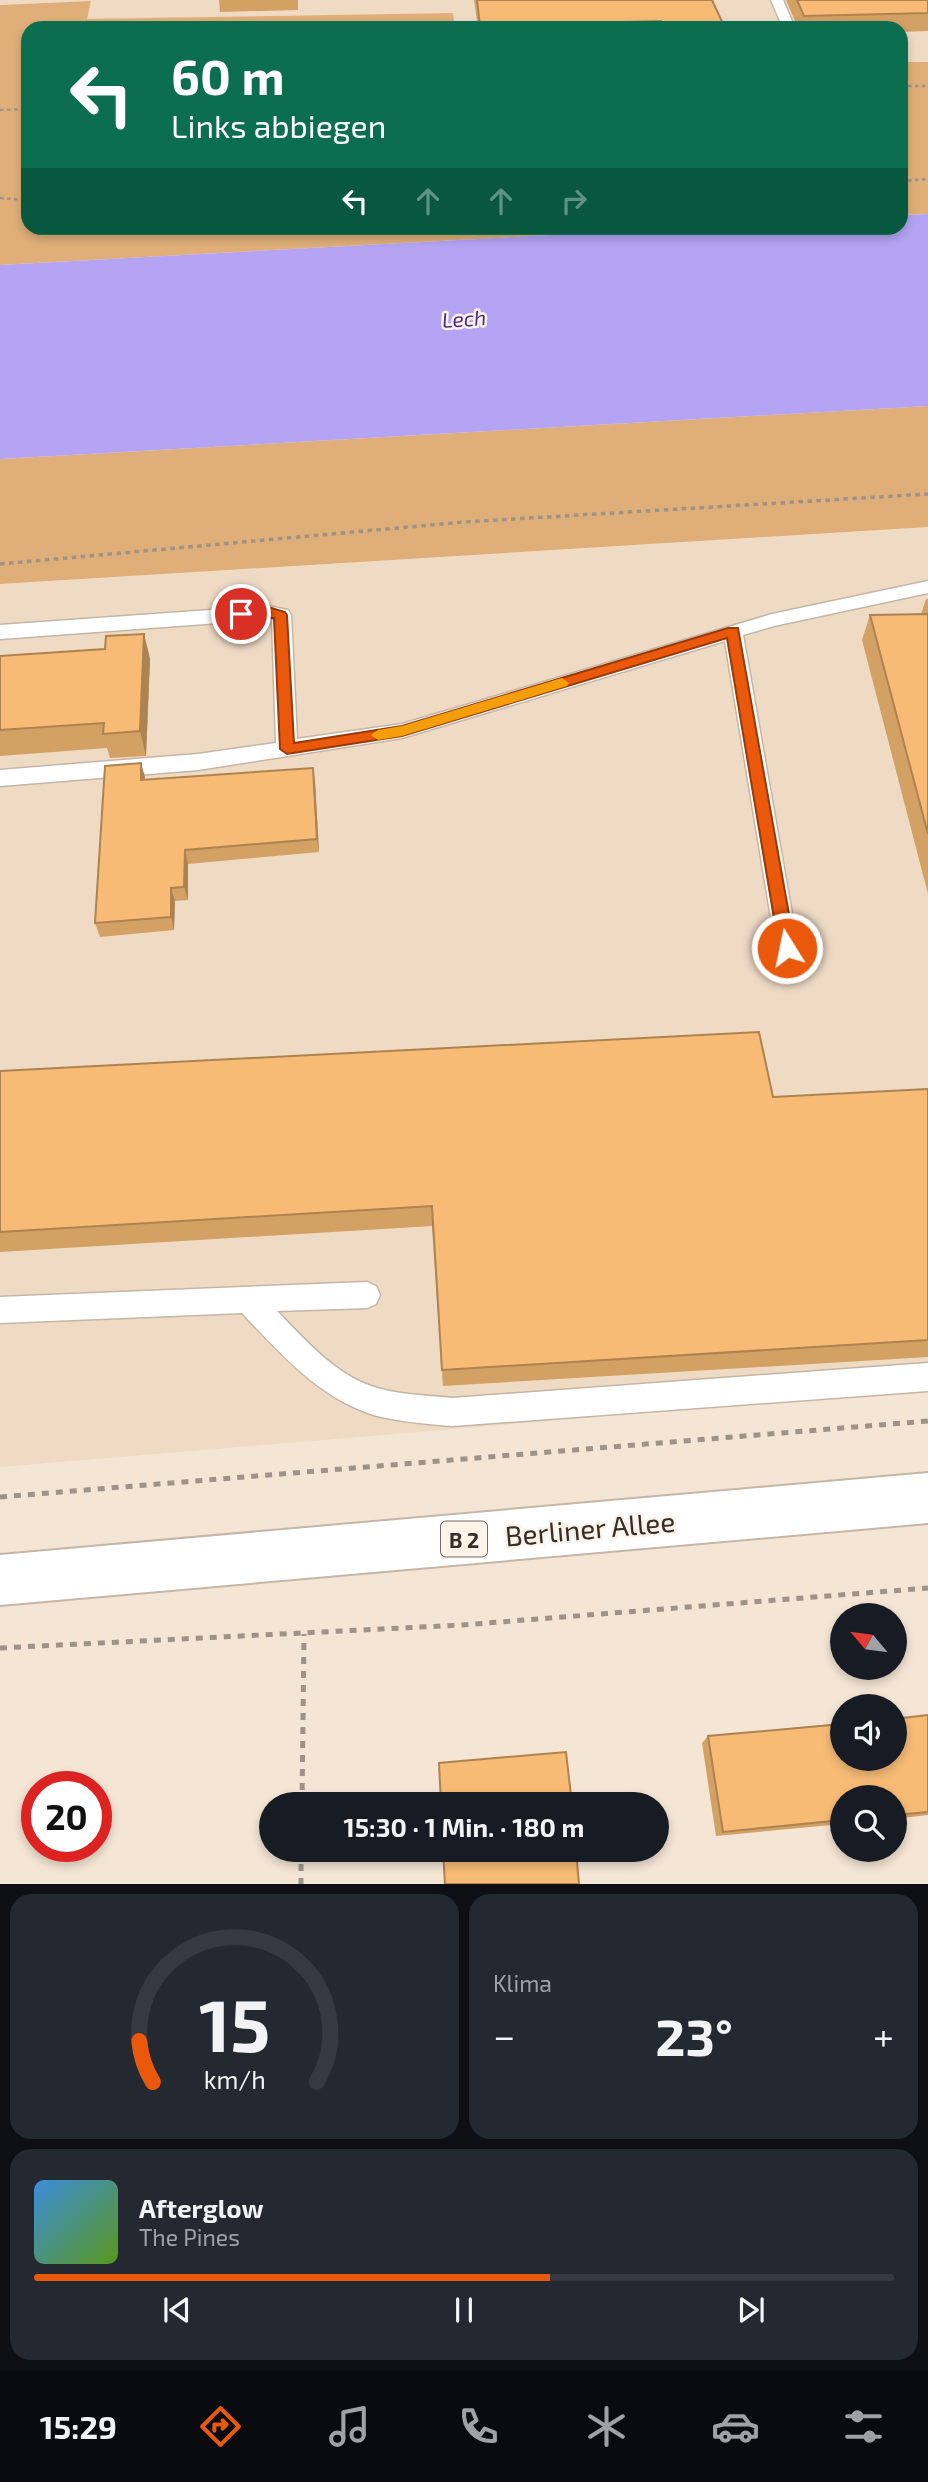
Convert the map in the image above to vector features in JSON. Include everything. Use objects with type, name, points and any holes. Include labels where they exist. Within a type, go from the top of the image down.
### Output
[{"type":"main road","name":"Berliner Allee","points":[[0,1580],[928,1498]]},
{"type":"lane","points":[[777,0],[786,21]]},
{"type":"lane","points":[[0,778],[198,762],[402,731],[733,631],[821,608],[928,587]]},
{"type":"lane","points":[[0,632],[268,612],[281,615],[287,749]]},
{"type":"lane","points":[[733,631],[787,948]]},
{"type":"lane","points":[[0,1310],[367,1295]]},
{"type":"lane","points":[[248,1300],[321,1372],[364,1398],[409,1408],[452,1412],[928,1377]]},
{"type":"path","points":[[908,86],[928,86]]},
{"type":"path","points":[[0,110],[21,109]]},
{"type":"path","points":[[908,180],[928,179]]},
{"type":"path","points":[[0,198],[21,200]]},
{"type":"path","points":[[0,564],[464,522],[928,494]]},
{"type":"path","points":[[0,1497],[928,1420]]},
{"type":"path","points":[[0,1648],[49,1643],[304,1634],[766,1603],[928,1588]]},
{"type":"path","points":[[302,1792],[304,1634]]},
{"type":"path","points":[[300,1884],[301,1862]]},
{"type":"shaded area","points":[[0,0],[928,0],[928,62],[908,62],[908,21],[454,21],[452,13],[86,19],[91,1],[0,5]]},
{"type":"shaded area","points":[[91,1],[87,19],[453,13],[454,21],[21,21],[21,235],[549,235],[0,265],[0,5]]},
{"type":"shaded area","points":[[908,62],[928,62],[928,214],[908,215]]},
{"type":"shaded area","points":[[928,406],[928,527],[0,584],[0,459]]},
{"type":"shaded area","points":[[928,527],[928,1389],[0,1467],[0,584]]},
{"type":"water","name":"Lech","points":[[928,214],[928,406],[0,459],[0,265],[549,235],[908,235],[908,215]]},
{"type":"building","points":[[477,0],[712,0],[722,21],[661,21],[479,21]]},
{"type":"building","points":[[797,0],[928,0],[928,13],[804,16]]},
{"type":"building","points":[[928,614],[928,834],[870,615]]},
{"type":"building","points":[[144,634],[140,731],[103,734],[104,723],[0,730],[0,656],[105,649],[106,636]]},
{"type":"building","points":[[141,763],[141,780],[313,768],[317,839],[185,850],[184,887],[171,888],[171,917],[95,923],[105,766]]},
{"type":"building","points":[[759,1032],[773,1097],[928,1089],[928,1340],[442,1370],[432,1206],[0,1232],[0,1071]]},
{"type":"building","points":[[928,1715],[928,1812],[907,1814],[907,1785],[830,1785],[830,1821],[723,1832],[708,1736],[830,1725],[830,1771],[907,1771],[907,1717]]},
{"type":"building","points":[[566,1752],[571,1792],[440,1792],[439,1763]]},
{"type":"building","points":[[444,1862],[577,1862],[579,1884],[445,1884]]},
{"type":"slow traffic","points":[[378,735],[402,731],[562,683]]},
{"type":"route","points":[[241,614],[268,612],[281,615],[287,749],[402,731],[733,631],[787,948]]}]
